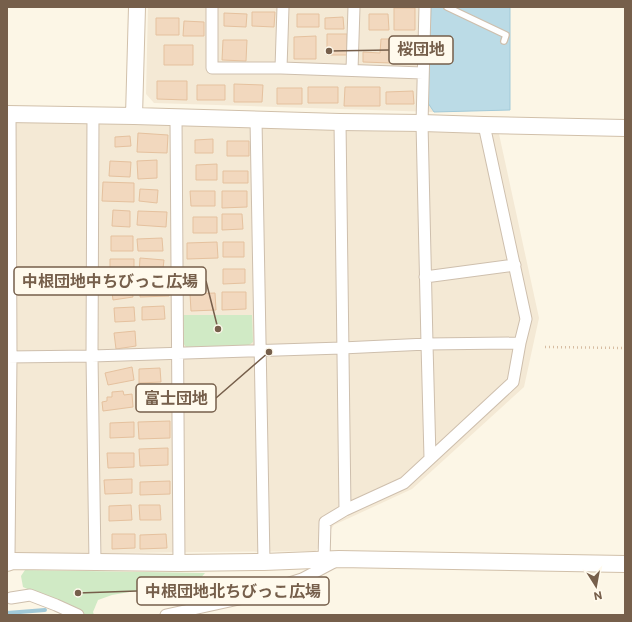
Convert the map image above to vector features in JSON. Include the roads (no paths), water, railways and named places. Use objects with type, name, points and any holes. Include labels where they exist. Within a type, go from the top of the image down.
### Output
[{"type":"street","points":[[134,116],[137,7]]},
{"type":"street","points":[[212,7],[212,68],[281,68],[423,73]]},
{"type":"street","points":[[281,68],[283,7]]},
{"type":"street","points":[[352,70],[354,7]]},
{"type":"street","points":[[425,7],[422,122],[426,344],[430,458]]},
{"type":"street","points":[[625,128],[422,122],[340,122],[8,114],[10,562],[179,563],[331,560],[625,564]]},
{"type":"street","points":[[92,115],[92,356],[95,562]]},
{"type":"street","points":[[176,118],[179,563]]},
{"type":"street","points":[[256,120],[264,562]]},
{"type":"street","points":[[340,122],[345,510]]},
{"type":"street","points":[[331,560],[325,522],[345,510],[404,483],[512,382],[526,319],[484,125]]},
{"type":"street","points":[[425,277],[515,265]]},
{"type":"street","points":[[9,357],[92,356],[426,344],[520,343]]},
{"type":"street","points":[[166,615],[239,599],[302,579],[331,560]]},
{"type":"street","points":[[11,598],[30,595],[78,615]]},
{"type":"lane","points":[[447,7],[506,35],[504,41]]},
{"type":"water","points":[[431,7],[510,7],[510,110],[434,112],[428,103]]},
{"type":"waterway","points":[[7,613],[45,610]]},
{"type":"place","name":"桜団地","points":[[329,51]]},
{"type":"place","name":"中根団地中ちびっこ広場","points":[[218,329]]},
{"type":"place","name":"富士団地","points":[[269,352]]},
{"type":"place","name":"中根団地北ちびっこ広場","points":[[78,593]]}]
